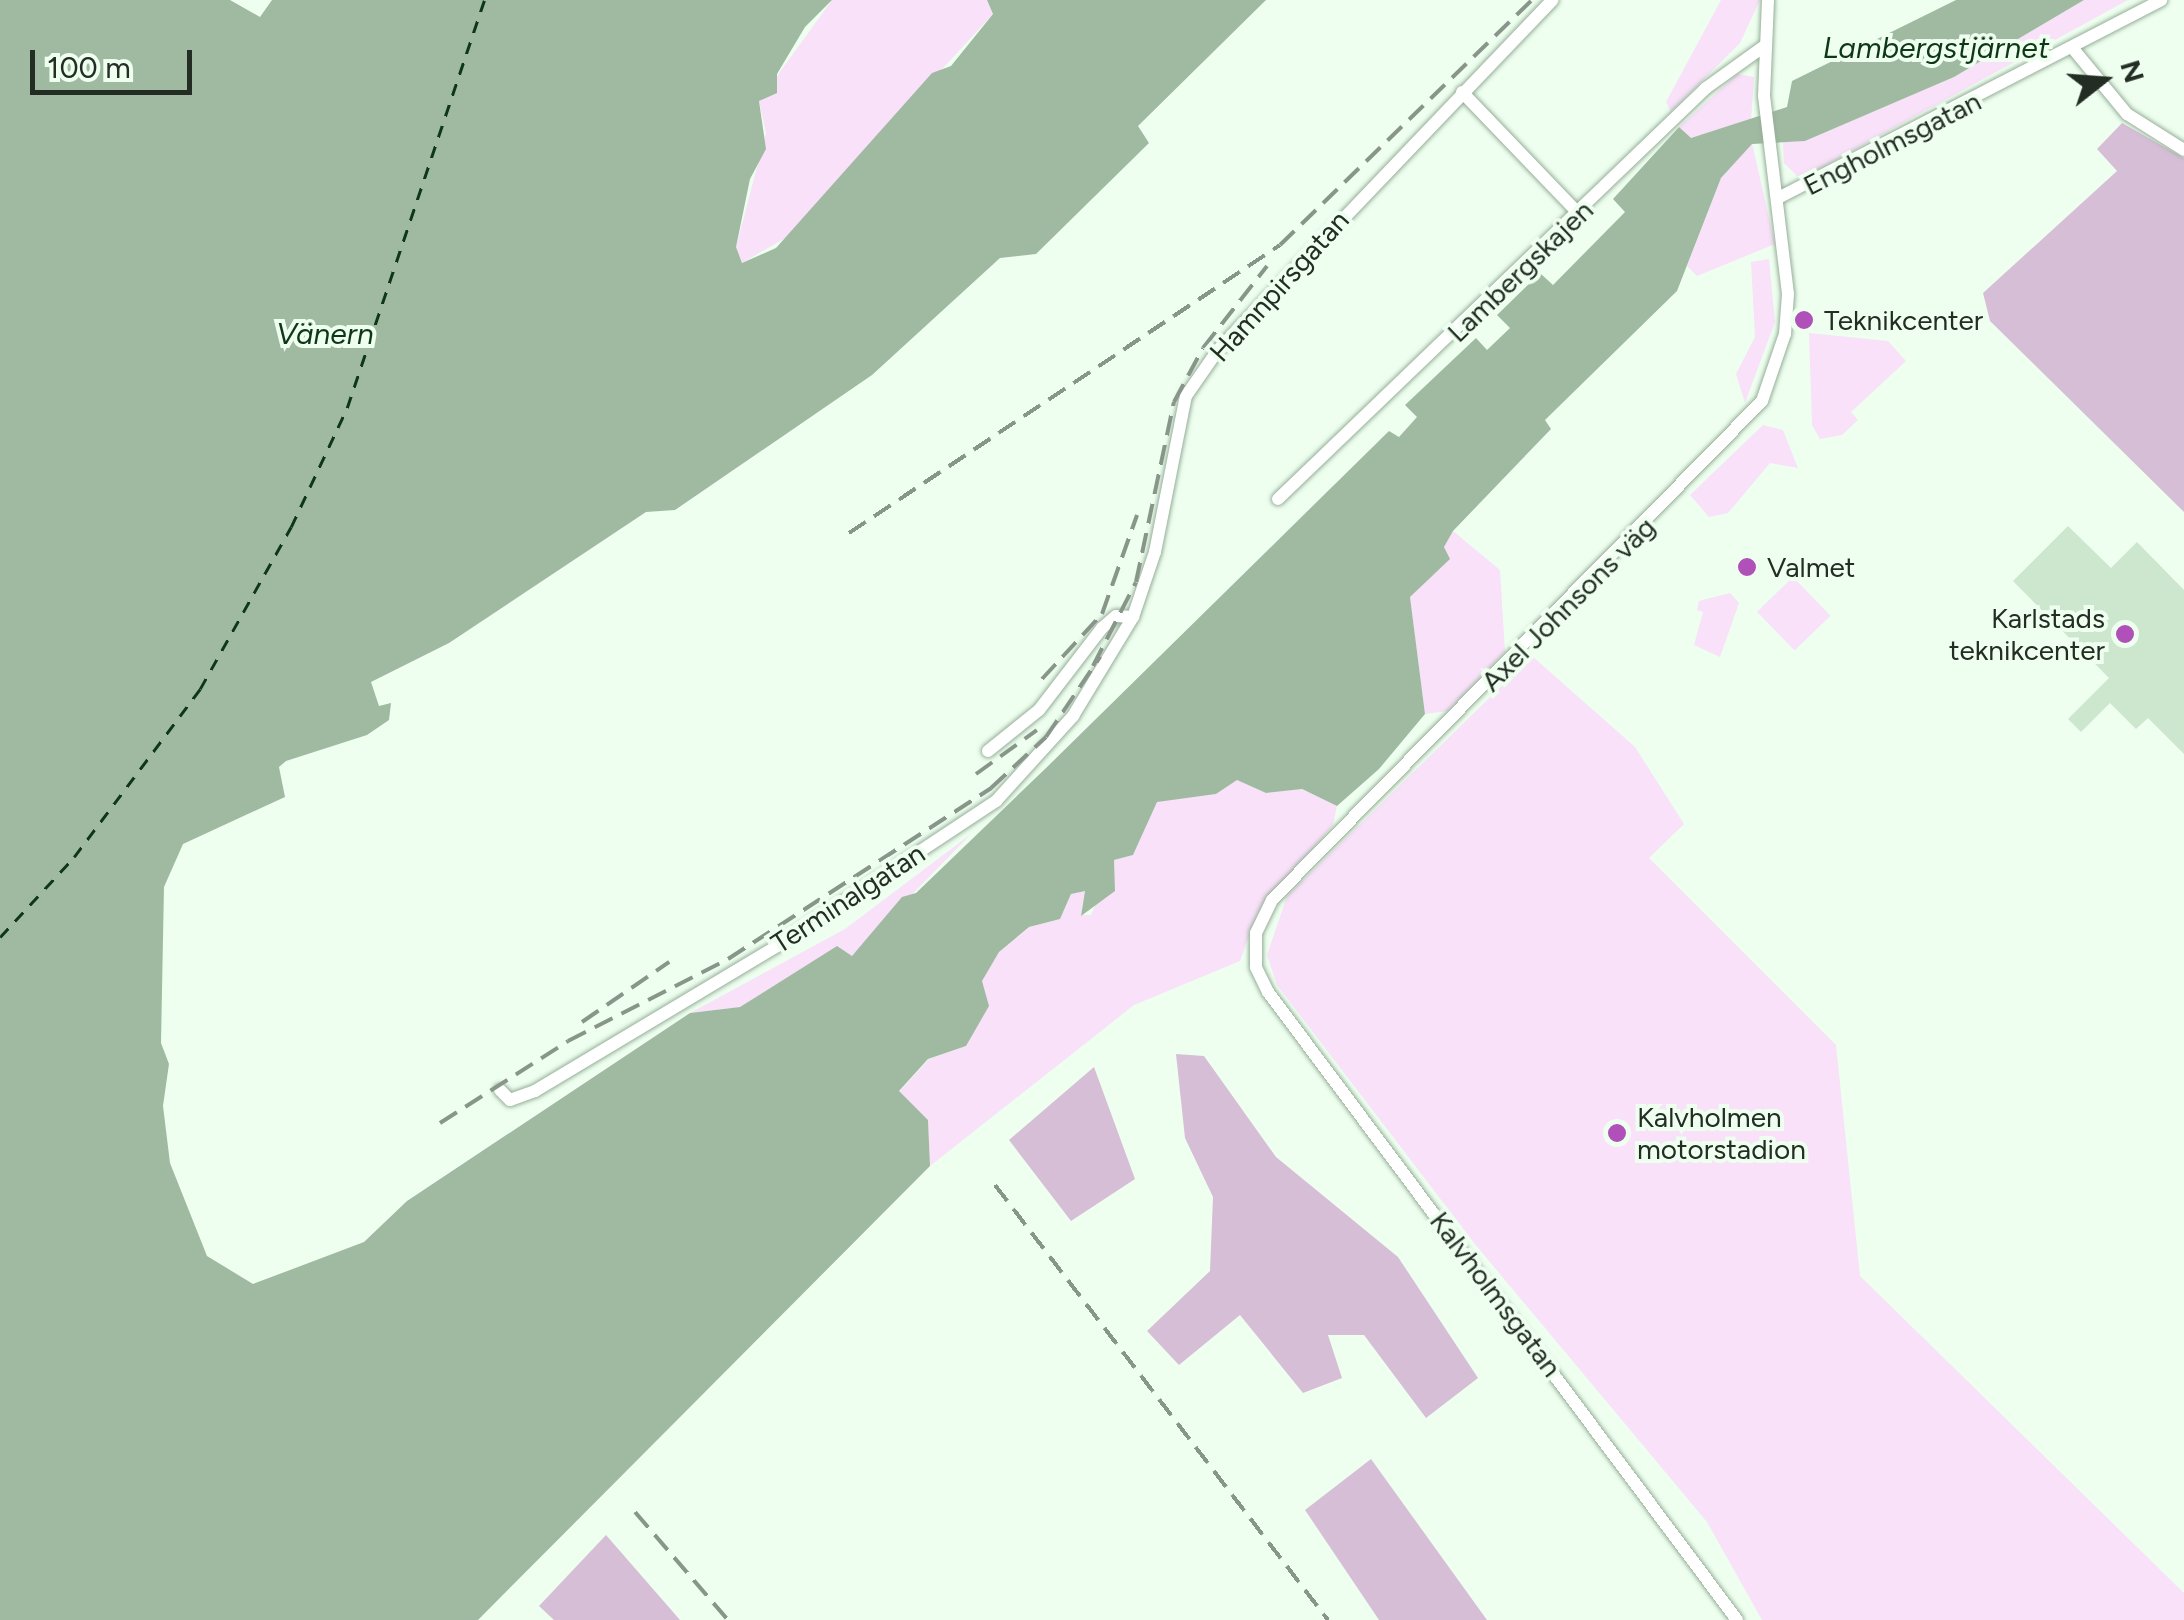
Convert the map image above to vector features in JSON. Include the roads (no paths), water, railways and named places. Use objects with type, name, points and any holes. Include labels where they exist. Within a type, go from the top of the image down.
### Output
[{"type":"street","name":"Hamnpirsgatan","points":[[1133,617],[1155,552],[1186,396],[1239,323],[1552,0]]},
{"type":"street","name":"Axel Johnsons väg","points":[[1256,966],[1256,933],[1272,900],[1762,401],[1786,334],[1780,198],[1770,160],[1764,90],[1768,0]]},
{"type":"street","name":"Engholmsgatan","points":[[1780,198],[2075,50],[2162,0]]},
{"type":"street","name":"Lambergskajen","points":[[1278,499],[1580,214],[1706,88],[1763,47]]},
{"type":"street","points":[[2075,50],[2127,114],[2184,150]]},
{"type":"street","points":[[1462,92],[1580,214]]},
{"type":"street","points":[[988,751],[1039,710],[1102,628],[1116,616],[1133,617]]},
{"type":"street","name":"Terminalgatan","points":[[500,1090],[510,1100],[536,1091],[777,946],[996,800],[1073,716],[1133,617]]},
{"type":"street","name":"Kalvholmsgatan","points":[[1256,966],[1738,1620]]},
{"type":"water","name":"Vänern","points":[[0,0],[230,0],[260,17],[272,0],[832,0],[805,27],[777,74],[777,93],[759,101],[766,149],[750,179],[736,247],[742,263],[776,248],[932,73],[951,66],[993,14],[987,0],[1266,0],[1138,126],[1149,143],[1036,254],[1000,258],[872,375],[675,510],[646,512],[449,643],[371,682],[379,706],[391,703],[389,720],[367,735],[286,761],[279,767],[285,797],[183,844],[164,887],[161,1043],[169,1064],[163,1106],[170,1163],[207,1256],[253,1284],[364,1242],[407,1201],[690,1013],[740,1007],[837,946],[852,956],[902,897],[916,893],[1389,431],[1399,437],[1417,417],[1405,405],[1476,338],[1487,350],[1510,328],[1497,315],[1540,273],[1553,285],[1625,212],[1613,199],[1679,127],[1691,138],[1787,107],[1792,81],[1956,0],[2084,0],[1954,77],[1805,141],[1752,144],[1721,178],[1677,291],[1545,420],[1551,429],[1453,531],[1444,547],[1450,559],[1410,597],[1425,714],[1379,769],[1337,806],[1302,789],[1266,793],[1237,780],[1216,794],[1157,802],[1133,855],[1114,860],[1115,891],[1081,916],[1085,891],[1071,894],[1060,919],[1029,927],[999,952],[982,981],[989,1006],[966,1046],[928,1059],[899,1091],[928,1120],[930,1166],[478,1620],[0,1620]]},
{"type":"railway","points":[[849,533],[1280,245],[1532,0]]},
{"type":"railway","points":[[1093,666],[1136,582],[1174,402],[1203,348],[1267,266]]},
{"type":"railway","points":[[1042,679],[1102,614],[1137,515]]},
{"type":"railway","points":[[440,1123],[568,1041],[728,959],[991,788],[1046,737],[1100,657]]},
{"type":"railway","points":[[976,774],[1037,730]]},
{"type":"railway","points":[[582,1022],[669,962]]},
{"type":"railway","points":[[995,1185],[1328,1620]]},
{"type":"railway","points":[[635,1512],[728,1620]]},
{"type":"place","name":"Teknikcenter","points":[[1804,320]]},
{"type":"place","name":"Valmet","points":[[1747,567]]},
{"type":"place","name":"Karlstads teknikcenter","points":[[2125,634]]},
{"type":"place","name":"Kalvholmen motorstadion","points":[[1617,1133]]},
{"type":"water label","name":"Lambergstjärnet","points":[[1936,48]]}]
